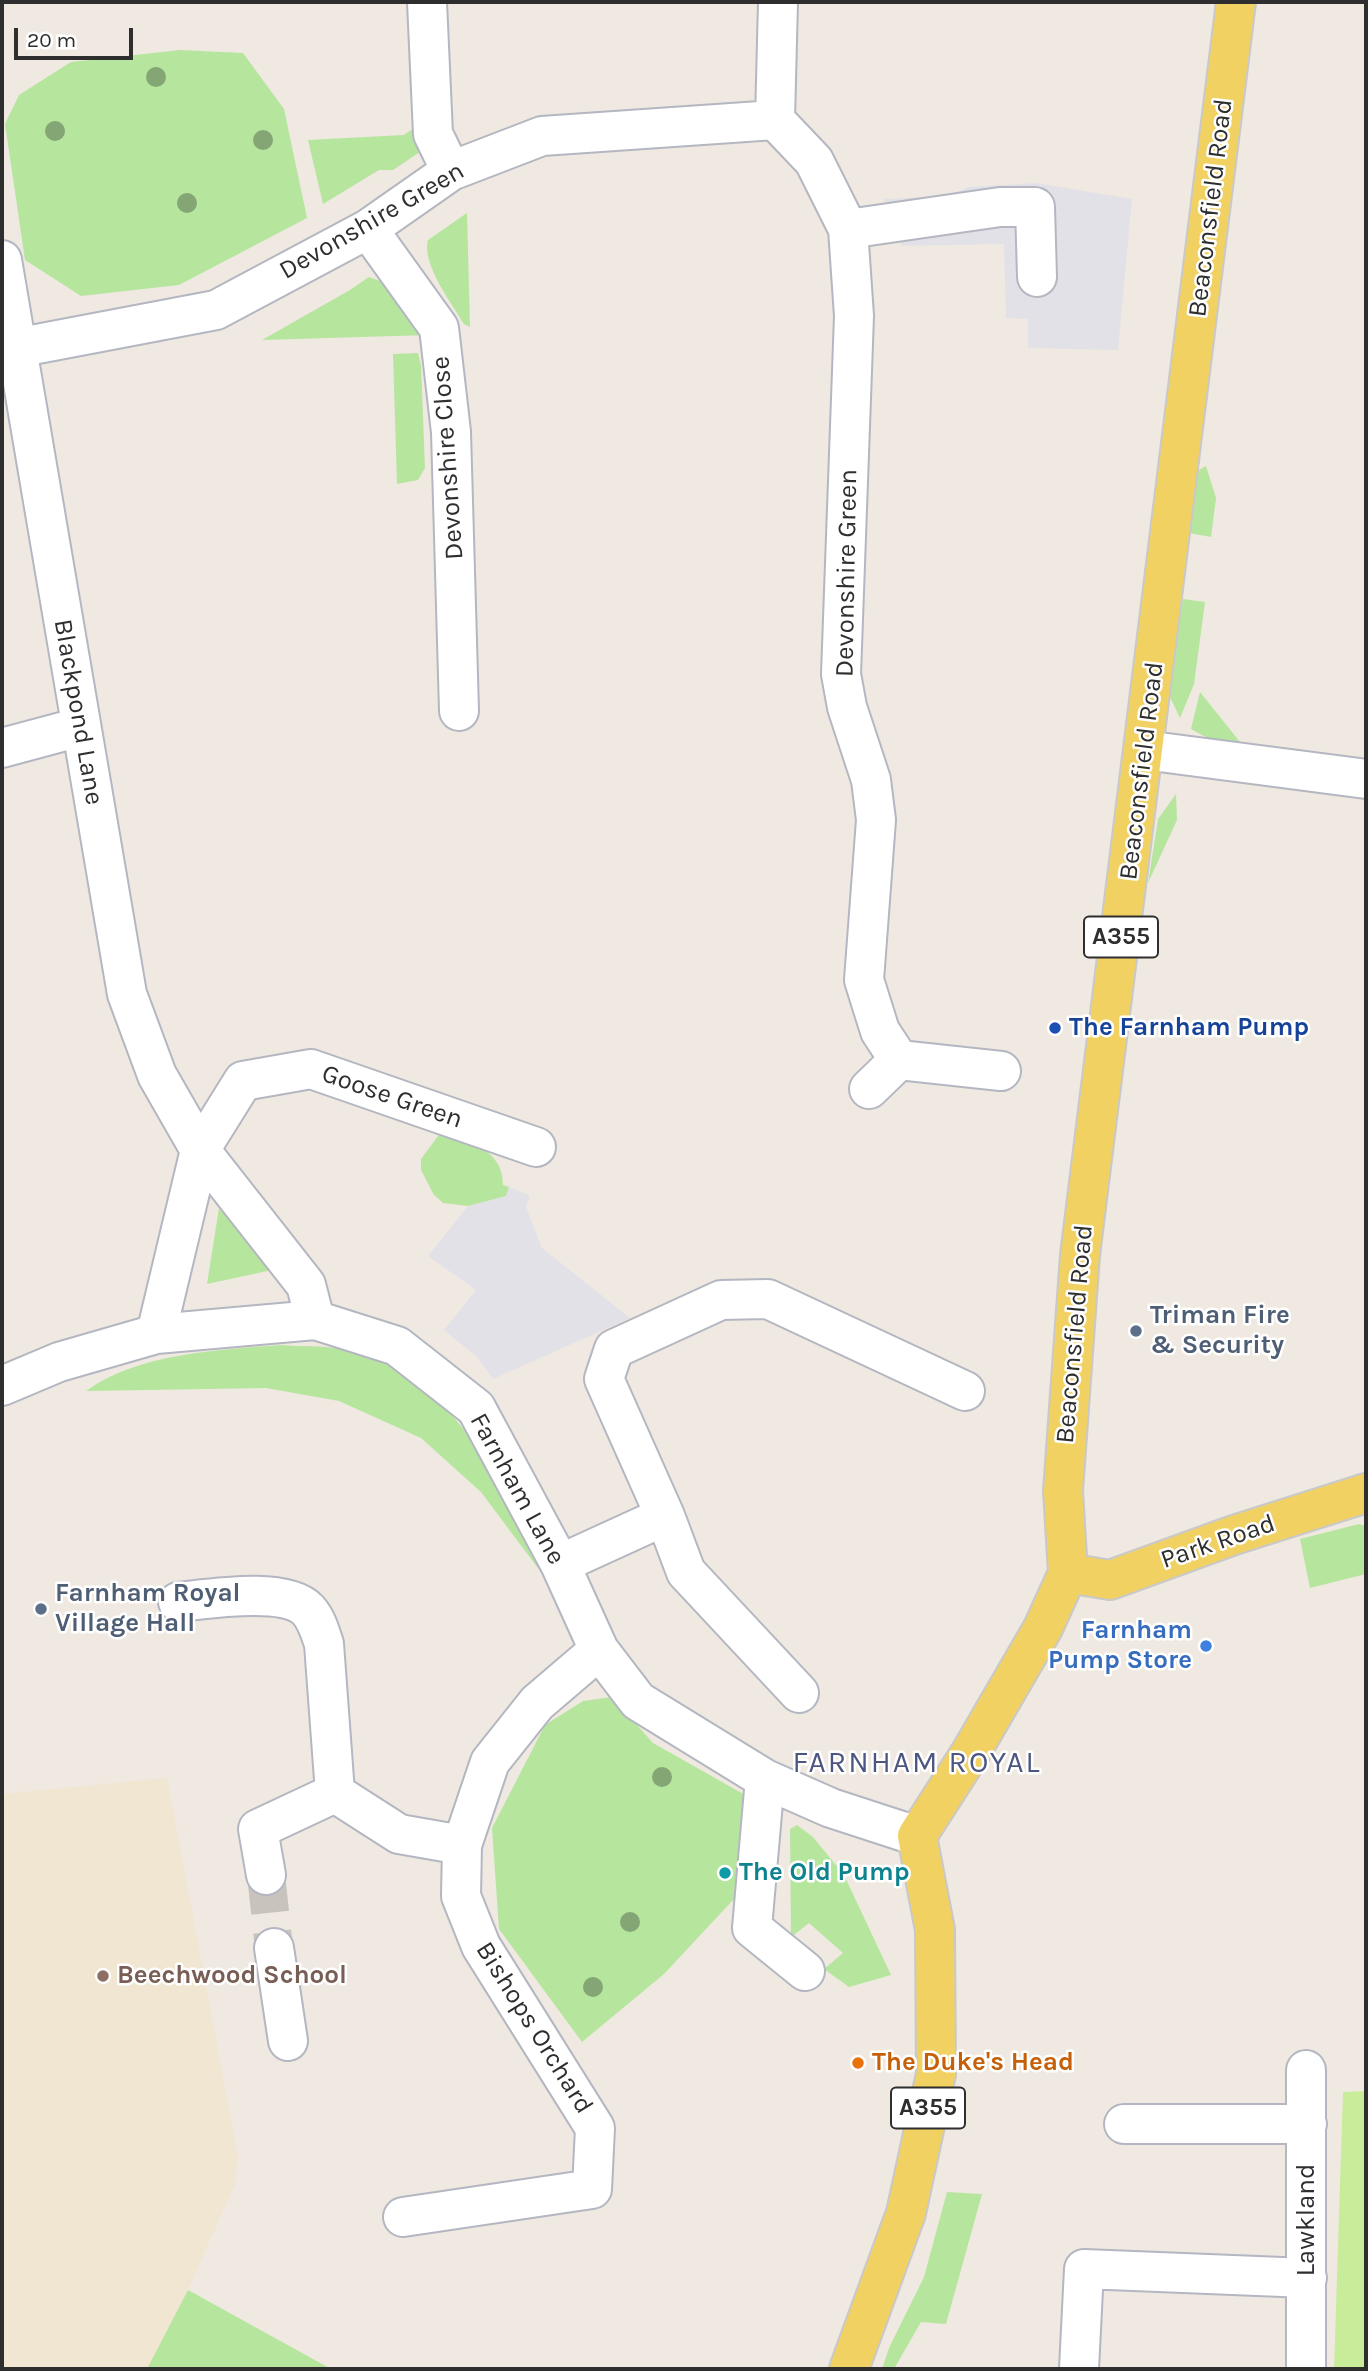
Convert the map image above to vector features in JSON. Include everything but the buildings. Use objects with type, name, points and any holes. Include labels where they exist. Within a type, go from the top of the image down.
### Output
[{"type":"main road","name":"Beaconsfield Road","points":[[917,1836],[971,1752],[1043,1628],[1068,1573],[1063,1491],[1080,1255],[1236,2]]},
{"type":"main road","name":"Park Road","points":[[1068,1573],[1110,1580],[1234,1535],[1366,1493]]},
{"type":"main road","name":"A355","points":[[849,2369],[906,2213],[936,2074],[935,1930],[917,1836]]},
{"type":"street","points":[[427,2],[433,134],[451,171]]},
{"type":"street","points":[[775,120],[778,2]]},
{"type":"street","name":"Devonshire Green","points":[[16,348],[216,310],[368,229],[451,171],[542,136],[775,120],[814,161],[848,229],[855,316],[841,674],[848,707],[871,780],[876,820],[864,980],[880,1031],[899,1060]]},
{"type":"street","points":[[848,229],[1000,207],[1035,207],[1037,277]]},
{"type":"street","name":"Devonshire Close","points":[[368,229],[439,328],[451,432],[459,711]]},
{"type":"street","name":"Blackpond Lane","points":[[2,260],[127,993],[157,1075],[200,1150],[306,1285],[315,1320]]},
{"type":"street","points":[[2,748],[80,727]]},
{"type":"street","points":[[1144,750],[1366,779]]},
{"type":"street","points":[[869,1088],[899,1060],[1001,1071]]},
{"type":"street","name":"Goose Green","points":[[200,1150],[243,1080],[311,1069],[536,1147]]},
{"type":"street","points":[[156,1334],[200,1150]]},
{"type":"street","points":[[799,1693],[686,1572],[665,1516],[604,1379],[614,1349],[721,1300],[768,1299],[965,1391]]},
{"type":"street","name":"Farnham Lane","points":[[2,1386],[59,1362],[156,1334],[315,1320],[397,1346],[476,1408],[560,1564],[599,1650],[638,1701],[765,1779],[831,1808],[917,1836]]},
{"type":"street","points":[[560,1564],[665,1516]]},
{"type":"street","points":[[178,1602],[259,1595],[286,1599],[306,1607],[316,1621],[324,1644],[335,1793]]},
{"type":"street","name":"Bishops Orchard","points":[[403,2217],[592,2189],[595,2128],[481,1946],[461,1896],[462,1845],[490,1762],[537,1703],[599,1650]]},
{"type":"street","points":[[765,1779],[752,1928],[805,1971]]},
{"type":"street","points":[[335,1793],[399,1834],[462,1845]]},
{"type":"street","points":[[266,1875],[258,1829],[335,1793]]},
{"type":"street","points":[[274,1948],[288,2041]]},
{"type":"street","name":"Lawkland","points":[[1306,2070],[1306,2369]]},
{"type":"street","points":[[1124,2124],[1307,2124]]},
{"type":"street","points":[[1079,2369],[1084,2269],[1307,2278]]},
{"type":"shaded area","points":[[1036,183],[1132,199],[1118,350],[1028,348],[1028,319],[1006,318],[1004,244],[902,246],[884,199],[948,196],[968,187]]},
{"type":"shaded area","points":[[509,1187],[530,1196],[526,1207],[542,1248],[630,1318],[493,1379],[477,1357],[444,1330],[476,1290],[428,1256],[468,1206],[506,1196]]},
{"type":"shaded area","name":"Beechwood School","points":[[167,1778],[238,2157],[235,2184],[188,2290],[147,2369],[2,2369],[2,1794]]},
{"type":"green space","points":[[180,50],[243,53],[284,109],[307,218],[179,285],[81,296],[25,260],[5,124],[19,95],[71,62]]},
{"type":"green space","points":[[428,118],[426,148],[393,170],[379,170],[323,204],[308,140],[404,135]]},
{"type":"green space","points":[[467,213],[470,327],[464,324],[439,283],[427,249],[428,240]]},
{"type":"green space","points":[[369,277],[397,287],[428,335],[262,340],[350,290]]},
{"type":"green space","points":[[418,353],[421,365],[425,468],[418,480],[397,484],[393,354]]},
{"type":"green space","points":[[1206,466],[1216,498],[1211,537],[1189,533],[1197,471]]},
{"type":"green space","points":[[1183,599],[1205,602],[1194,684],[1180,718],[1170,697]]},
{"type":"green space","points":[[1200,692],[1244,747],[1211,740],[1191,729]]},
{"type":"green space","points":[[1176,794],[1177,820],[1148,883],[1158,819]]},
{"type":"green space","points":[[441,1132],[473,1144],[491,1155],[501,1173],[503,1185],[509,1187],[506,1196],[468,1206],[443,1203],[434,1195],[421,1170],[421,1159]]},
{"type":"green space","points":[[219,1208],[272,1270],[207,1284]]},
{"type":"green space","points":[[281,1345],[340,1349],[370,1358],[418,1382],[442,1404],[482,1455],[516,1512],[561,1599],[481,1492],[421,1438],[339,1401],[266,1388],[86,1391],[107,1378],[154,1361],[206,1352]]},
{"type":"green space","points":[[1359,1524],[1366,1526],[1366,1574],[1310,1588],[1300,1539]]},
{"type":"green space","points":[[612,1697],[653,1743],[754,1800],[751,1914],[734,1899],[664,1974],[582,2042],[499,1929],[492,1828],[545,1725],[583,1701]]},
{"type":"green space","points":[[797,1825],[813,1837],[844,1875],[891,1975],[849,1987],[824,1969],[843,1953],[809,1923],[791,1937],[790,1829]]},
{"type":"green space","points":[[1366,2091],[1366,2369],[1334,2369],[1343,2092]]},
{"type":"green space","points":[[947,2192],[982,2194],[946,2324],[921,2322],[894,2369],[882,2369],[889,2348],[924,2277]]},
{"type":"green space","points":[[188,2290],[331,2369],[147,2369]]},
{"type":"tunnel","points":[[266,1875],[274,1948]]},
{"type":"place","name":"The Farnham Pump","points":[[1055,1028]]},
{"type":"place","name":"Triman Fire & Security","points":[[1136,1331]]},
{"type":"place","name":"Farnham Royal Village Hall","points":[[41,1609]]},
{"type":"place","name":"Farnham Pump Store","points":[[1206,1646]]},
{"type":"place","name":"The Old Pump","points":[[725,1873]]},
{"type":"place","name":"Beechwood School","points":[[103,1976]]},
{"type":"place","name":"The Duke's Head","points":[[858,2063]]},
{"type":"district","name":"FARNHAM ROYAL","points":[[917,1763]]}]
